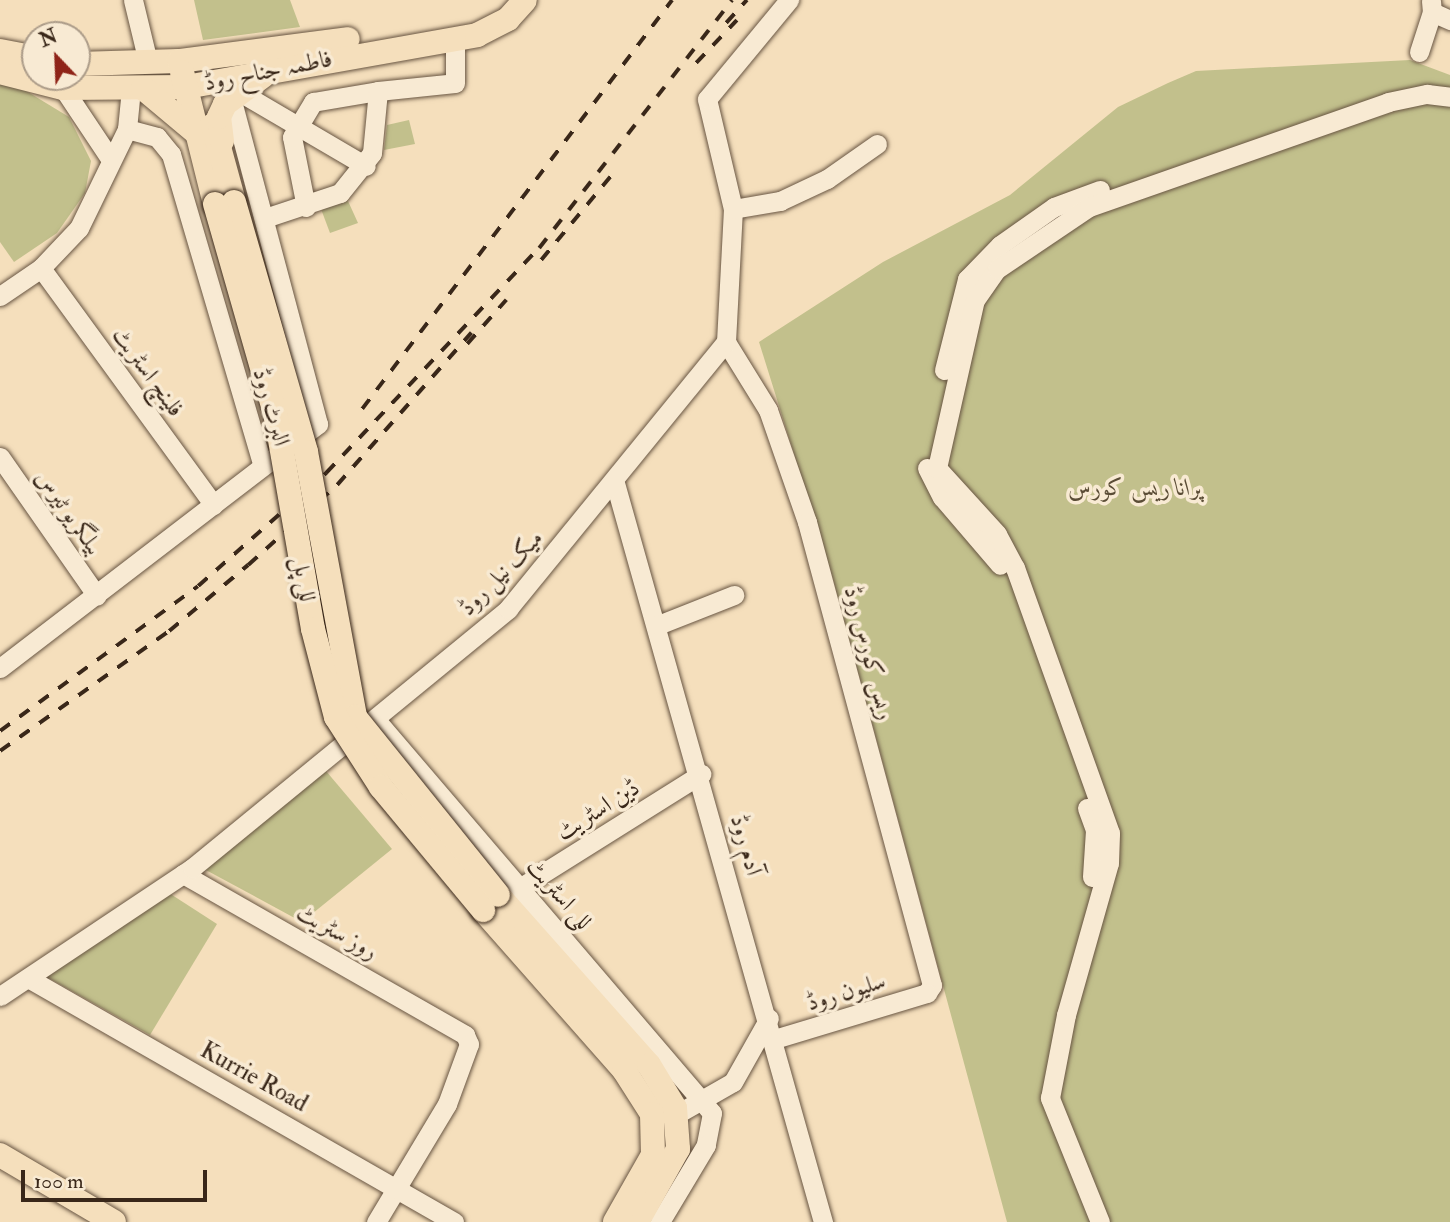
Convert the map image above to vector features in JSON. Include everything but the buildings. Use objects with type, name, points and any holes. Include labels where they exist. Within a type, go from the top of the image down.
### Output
[{"type":"main road","name":"فاطمہ جناح روڈ","points":[[91,64],[188,60],[453,26],[486,16],[505,0]]},
{"type":"main road","name":"فاطمہ جناح روڈ","points":[[91,85],[137,89],[194,85],[275,68],[454,38],[493,29],[524,0]]},
{"type":"main road","points":[[0,51],[21,55]]},
{"type":"main road","points":[[188,60],[226,195]]},
{"type":"main road","points":[[226,195],[219,117],[235,94],[275,68]]},
{"type":"main road","name":"فاطمہ جناح روڈ","points":[[0,72],[21,76]]},
{"type":"main road","points":[[194,85],[198,134],[226,195]]},
{"type":"main road","points":[[137,89],[198,134]]},
{"type":"main road","name":"للی پل","points":[[226,195],[276,417],[313,629],[336,717],[382,787],[501,897],[624,1070],[666,1119]]},
{"type":"main road","points":[[615,1222],[653,1155],[666,1119]]},
{"type":"main road","points":[[637,1222],[678,1149],[666,1119]]},
{"type":"main road","points":[[0,1155],[114,1222]]},
{"type":"main road","points":[[0,1172],[88,1222]]},
{"type":"street","points":[[133,0],[148,62]]},
{"type":"street","points":[[726,342],[733,209],[708,99],[789,0]]},
{"type":"street","points":[[1419,52],[1438,11]]},
{"type":"street","points":[[306,207],[293,144],[313,102],[377,91],[455,83],[454,38]]},
{"type":"street","points":[[1066,1015],[1066,989],[1096,860],[1096,831],[999,562],[929,480],[925,459],[967,279],[1000,245],[1054,207],[1385,92],[1430,82],[1450,87]]},
{"type":"street","points":[[0,296],[41,268],[79,228],[127,129],[137,89]]},
{"type":"street","points":[[68,91],[111,160]]},
{"type":"street","points":[[265,218],[306,207],[340,193],[366,166],[377,131],[377,91]]},
{"type":"street","points":[[235,94],[366,166]]},
{"type":"street","points":[[235,94],[265,218],[319,417],[262,464]]},
{"type":"street","points":[[1100,1222],[1050,1098],[1066,1015],[1109,863],[1110,833],[1015,568],[997,534],[937,468],[975,300],[1008,260],[1089,207],[1388,102],[1427,94],[1450,97]]},
{"type":"street","name":"البرٹ روڈ","points":[[0,668],[214,505],[262,464],[171,154],[151,133],[127,129]]},
{"type":"street","points":[[733,209],[780,201],[827,179],[877,144]]},
{"type":"street","name":"فلینچ اسٹریٹ","points":[[41,268],[214,505]]},
{"type":"street","name":"میک نیل روڈ","points":[[0,996],[183,874],[376,720],[508,609],[615,483],[726,342]]},
{"type":"street","name":"ریس کورس روڈ","points":[[726,342],[768,410],[807,522],[931,989]]},
{"type":"street","name":"بیلگریو ٹیرس","points":[[0,457],[97,596]]},
{"type":"street","name":"آدم روڈ","points":[[615,483],[701,774],[823,1222]]},
{"type":"street","points":[[658,625],[734,595]]},
{"type":"street","name":"للی اسٹریٹ","points":[[376,720],[501,897],[704,1101]]},
{"type":"street","name":"ڈین اسٹریٹ","points":[[501,897],[701,774]]},
{"type":"street","name":"روز سٹریٹ","points":[[183,874],[465,1035],[460,1073],[400,1187]]},
{"type":"street","name":"Kurrie Road","points":[[28,978],[400,1187],[454,1222]]},
{"type":"street","name":"سلیون روڈ","points":[[775,1039],[931,989]]},
{"type":"street","points":[[666,1119],[723,1092],[747,1064],[769,1018]]},
{"type":"street","points":[[747,1064],[781,1065]]},
{"type":"street","points":[[660,1222],[713,1131],[704,1101]]},
{"type":"street","points":[[376,1222],[400,1187]]},
{"type":"green space","points":[[194,0],[290,0],[300,27],[203,40]]},
{"type":"green space","name":"پرانا ریس کورس","points":[[1410,60],[1450,75],[1450,1222],[1007,1222],[833,579],[759,342],[883,262],[1010,195],[1118,107],[1168,83],[1196,71]]},
{"type":"green space","points":[[0,75],[21,88],[21,91],[26,91],[69,117],[91,161],[85,193],[57,233],[14,262],[0,242]]},
{"type":"green space","points":[[409,120],[415,144],[384,150],[387,125]]},
{"type":"green space","points":[[348,201],[358,223],[330,233],[321,209]]},
{"type":"green space","points":[[326,771],[392,849],[302,922],[204,869]]},
{"type":"green space","points":[[169,893],[217,924],[150,1035],[45,976]]},
{"type":"railway","points":[[362,409],[672,0]]},
{"type":"railway","points":[[0,731],[198,586],[326,473],[539,248],[732,0]]},
{"type":"railway","points":[[726,23],[747,0]]},
{"type":"railway","points":[[696,63],[737,20]]},
{"type":"railway","points":[[541,260],[615,171]]},
{"type":"railway","points":[[467,344],[506,300]]},
{"type":"railway","points":[[0,751],[169,631],[248,565],[337,485],[471,333]]}]
